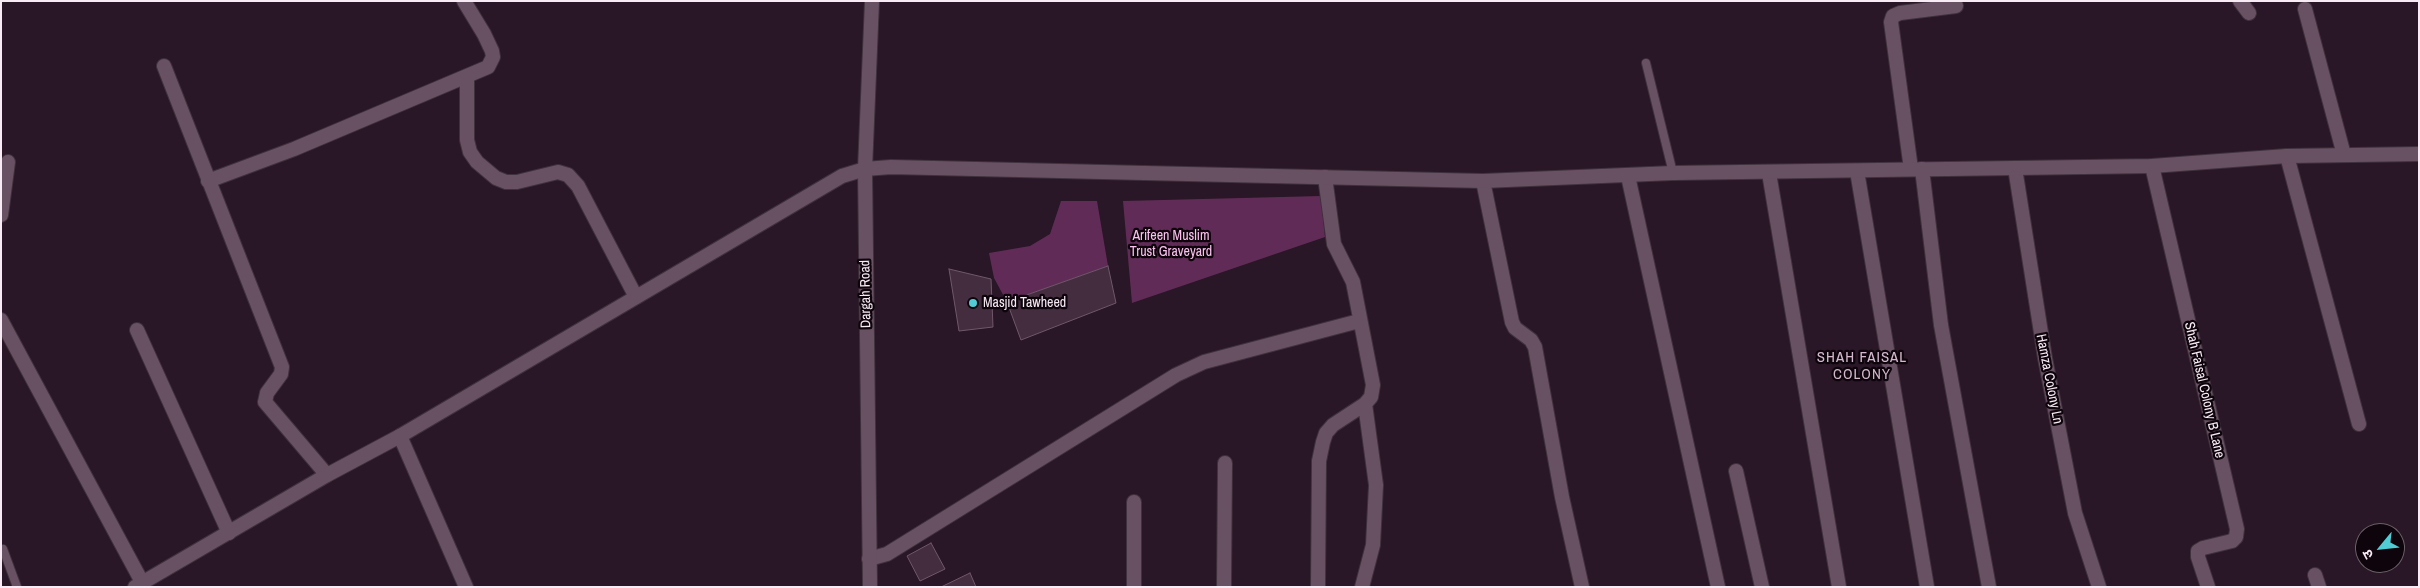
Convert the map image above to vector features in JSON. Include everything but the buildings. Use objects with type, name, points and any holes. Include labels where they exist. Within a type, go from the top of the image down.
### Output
[{"type":"street","points":[[208,181],[294,150],[488,68],[493,57],[484,34],[464,1]]},
{"type":"street","name":"Dargah Road","points":[[870,587],[865,169],[872,1]]},
{"type":"street","points":[[2240,1],[2249,13]]},
{"type":"street","points":[[1956,6],[1900,13],[1893,16],[1891,22],[1941,325],[1990,587]]},
{"type":"street","points":[[2305,9],[2344,155]]},
{"type":"street","points":[[164,66],[208,181],[256,296],[282,367],[281,374],[267,393],[265,402],[327,475]]},
{"type":"street","points":[[467,76],[467,140],[470,152],[477,162],[496,178],[506,182],[517,182],[558,172],[568,175],[578,186],[636,297]]},
{"type":"street","points":[[1,320],[139,585],[327,475],[400,436],[842,176],[865,169],[891,167],[1483,180],[1673,173],[2152,166],[2287,156],[2419,154]]},
{"type":"street","points":[[2287,156],[2359,424]]},
{"type":"street","points":[[1,215],[8,162]]},
{"type":"street","name":"Shah Faisal Colony B Lane","points":[[2152,166],[2237,529],[2236,537],[2232,541],[2203,548],[2198,552],[2208,587]]},
{"type":"street","name":"Hamza Colony Ln","points":[[2015,168],[2045,358],[2075,513],[2099,587]]},
{"type":"street","points":[[1857,171],[1927,587]]},
{"type":"street","points":[[1769,173],[1839,587]]},
{"type":"street","points":[[1628,176],[1718,587]]},
{"type":"street","points":[[1318,587],[1318,461],[1323,442],[1326,433],[1333,425],[1365,404],[1371,397],[1373,385],[1359,321],[1353,282],[1334,244],[1325,178]]},
{"type":"street","points":[[1483,180],[1512,322],[1520,334],[1531,340],[1535,346],[1562,497],[1582,587]]},
{"type":"street","points":[[869,559],[887,554],[1176,375],[1204,362],[1359,321]]},
{"type":"street","points":[[137,330],[229,533]]},
{"type":"street","points":[[1362,587],[1373,545],[1376,485],[1365,404]]},
{"type":"street","points":[[400,436],[466,587]]},
{"type":"street","points":[[1224,587],[1225,463]]},
{"type":"street","points":[[1736,471],[1762,587]]},
{"type":"street","points":[[1134,502],[1134,587]]},
{"type":"lane","points":[[1646,63],[1673,173]]},
{"type":"lane","points":[[3,549],[17,587]]},
{"type":"green space","name":"Arifeen Muslim Trust Graveyard","points":[[1321,196],[1325,237],[1132,303],[1123,201]]},
{"type":"green space","points":[[1061,201],[1097,201],[1108,266],[1007,302],[994,278],[989,253],[1030,246],[1050,234]]},
{"type":"place","name":"Masjid Tawheed","points":[[973,303]]},
{"type":"district","name":"SHAH FAISAL COLONY","points":[[1862,366]]}]
